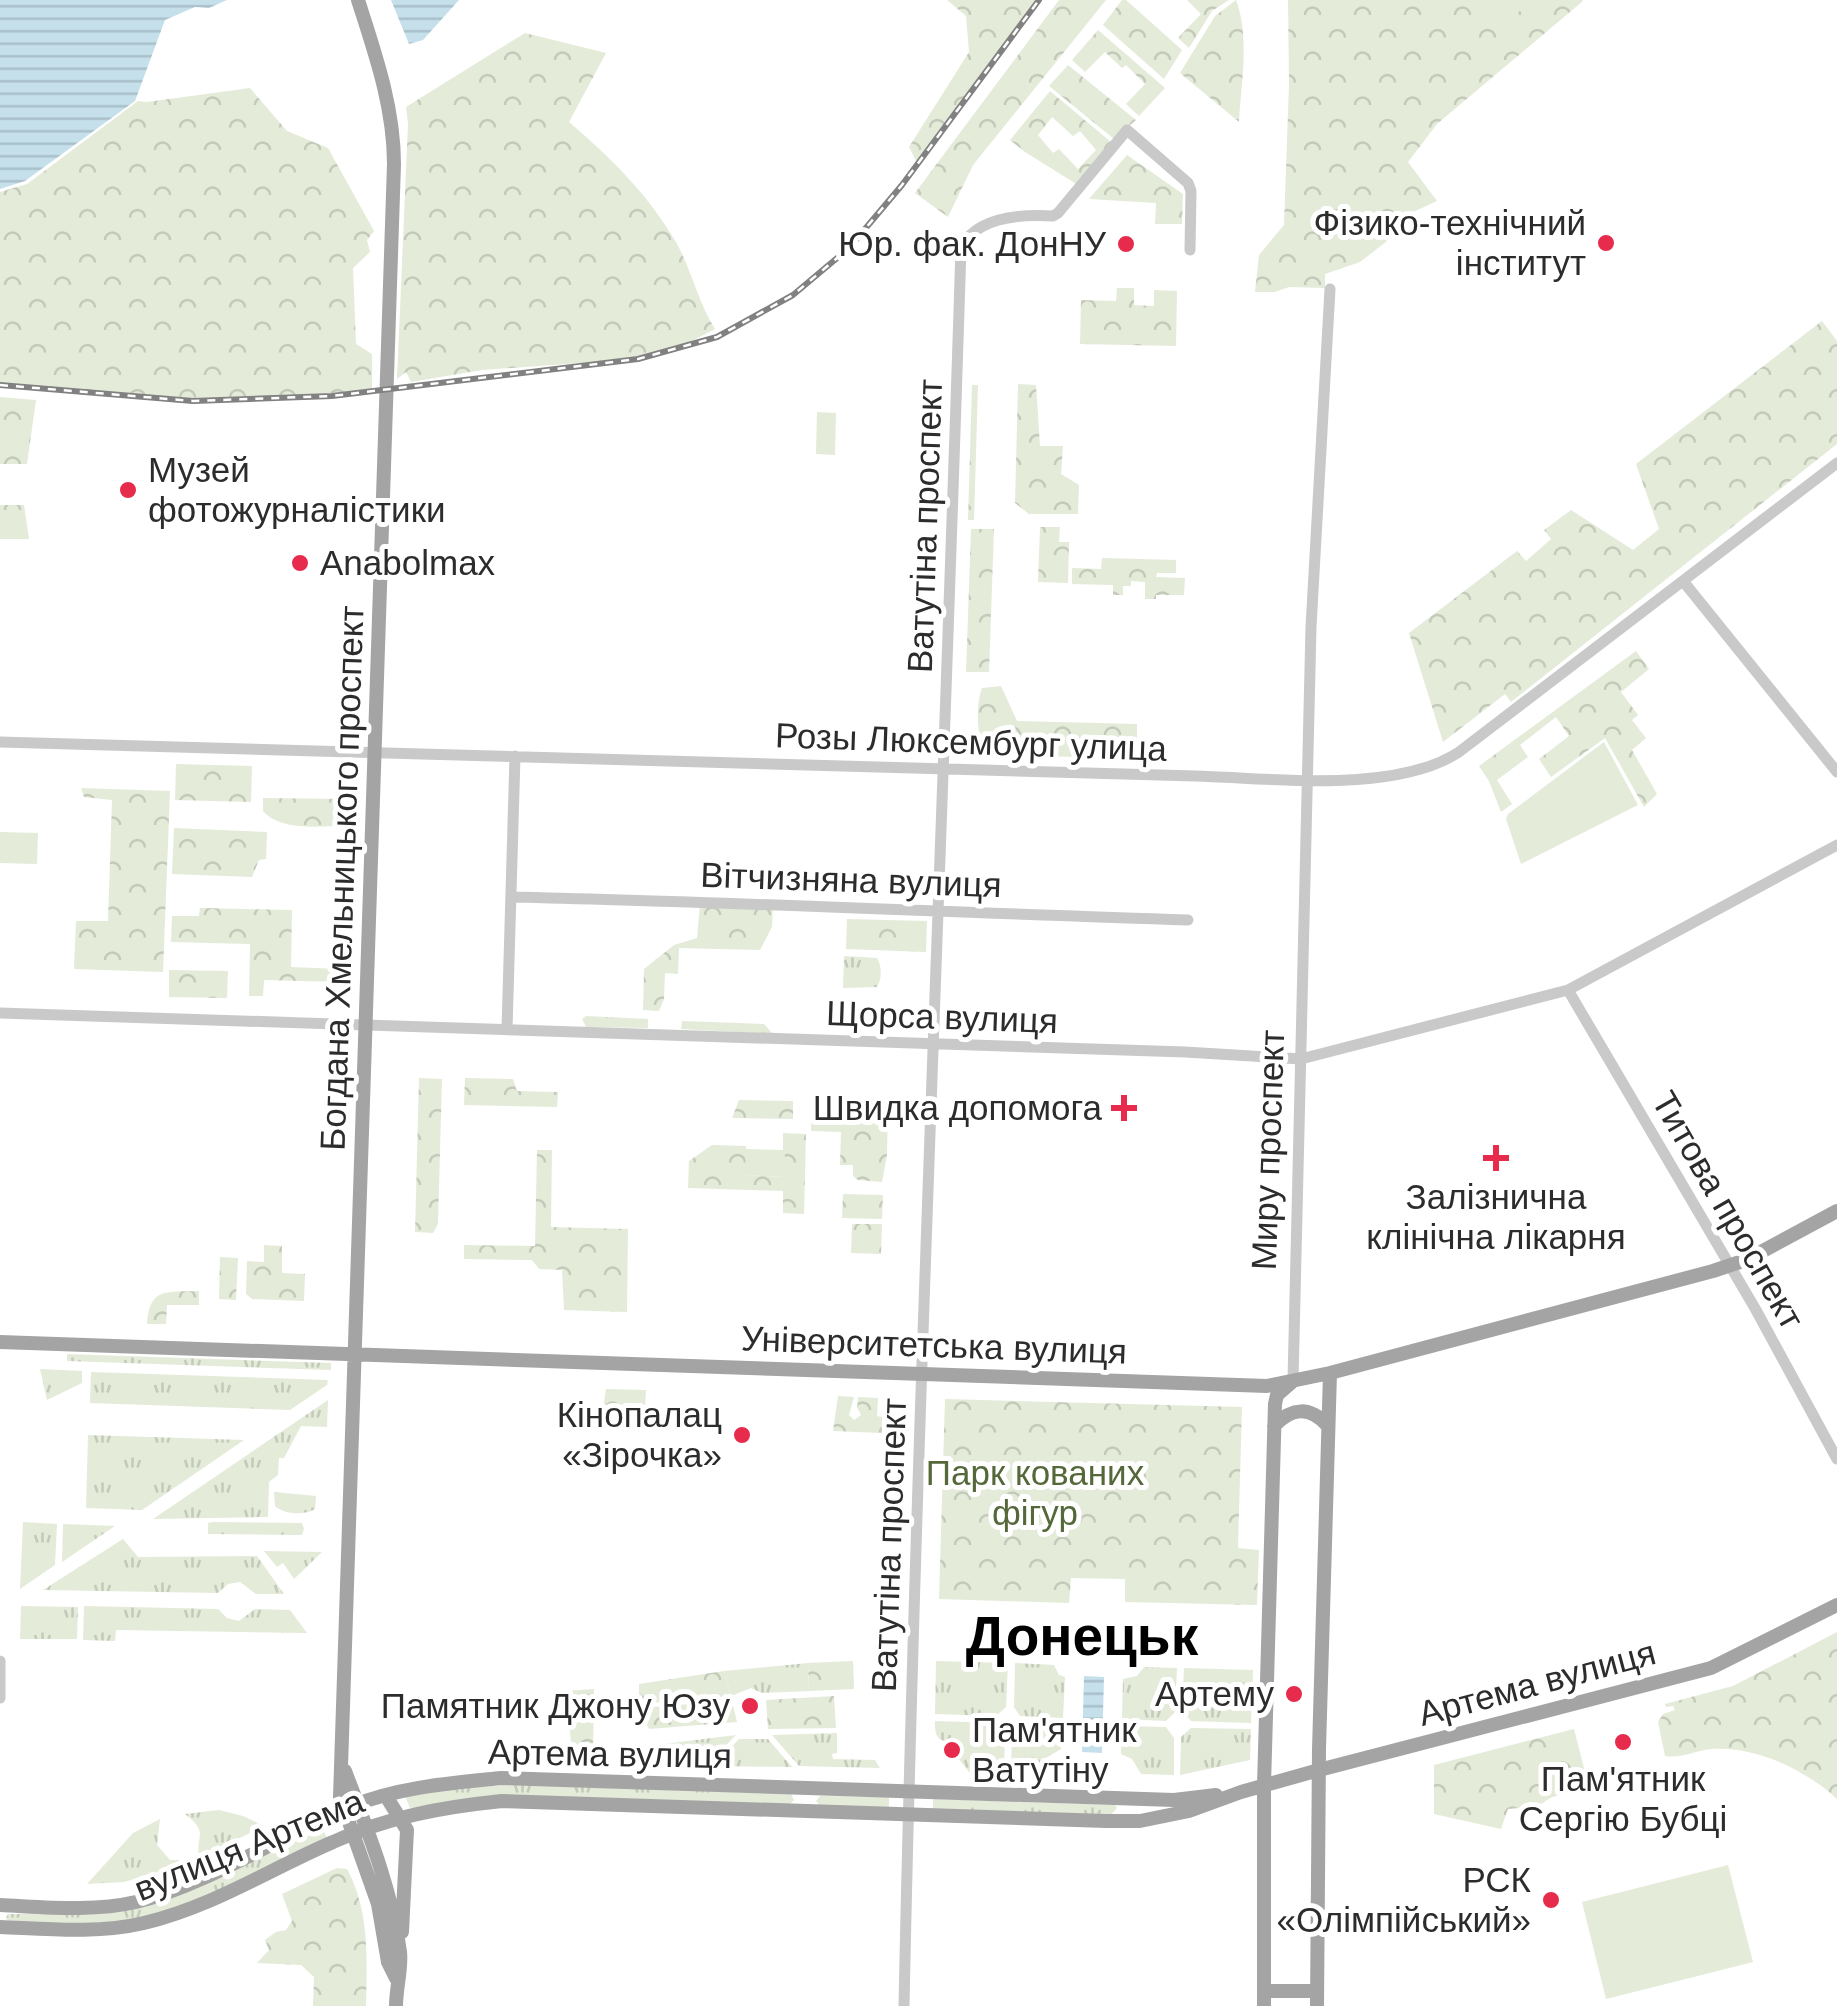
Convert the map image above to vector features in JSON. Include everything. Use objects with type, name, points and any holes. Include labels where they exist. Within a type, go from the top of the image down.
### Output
[{"type":"main road","name":"Богдана Хмельницького проспект","points":[[358,0],[383,82],[394,142],[341,1762],[350,1807],[394,1916],[401,1957],[396,2006]]},
{"type":"main road","name":"Університетська вулиця","points":[[0,1342],[1267,1386],[1730,1266],[1837,1211]]},
{"type":"main road","points":[[1264,1998],[1317,1998],[1330,1372]]},
{"type":"main road","name":"Миру проспект","points":[[1264,1998],[1264,1785],[1274,1426],[1277,1395],[1292,1381]]},
{"type":"main road","points":[[1274,1426],[1296,1411],[1319,1416],[1328,1426]]},
{"type":"main road","name":"Артема вулиця","points":[[401,1817],[451,1806],[502,1801],[1140,1820],[1189,1811],[1264,1785],[1711,1668],[1837,1605]]},
{"type":"main road","name":"Артема вулиця","points":[[0,1904],[89,1908],[138,1902],[186,1884],[350,1807],[446,1784],[501,1778],[1174,1800],[1242,1792]]},
{"type":"main road","points":[[819,1811],[810,1800],[813,1792],[821,1788]]},
{"type":"main road","points":[[386,1796],[406,1830],[401,1957]]},
{"type":"main road","points":[[1106,1821],[1124,1812],[1120,1801],[1107,1797]]},
{"type":"main road","name":"вулиця Артема","points":[[0,1927],[92,1930],[145,1923],[190,1909],[359,1831],[401,1817]]},
{"type":"main road","name":"Богдана Хмельницького проспект","points":[[359,1831],[388,1962],[396,1978]]},
{"type":"street","name":"Ватутіна проспект","points":[[904,2006],[961,247],[967,236],[988,222],[1058,213],[1127,130],[1188,183],[1190,250]]},
{"type":"street","name":"Миру проспект","points":[[1292,1381],[1315,521],[1330,288]]},
{"type":"street","name":"Розы Люксембург улица","points":[[0,742],[1383,779],[1441,764],[1837,463]]},
{"type":"street","points":[[1683,581],[1837,772]]},
{"type":"street","points":[[507,1029],[515,756]]},
{"type":"street","name":"Щорса вулиця","points":[[0,1014],[1301,1059],[1568,990],[1837,846]]},
{"type":"street","name":"Вітчизняна вулиця","points":[[511,897],[778,903],[1188,920]]},
{"type":"street","name":"Титова проспект","points":[[1568,990],[1730,1266],[1837,1459]]},
{"type":"street","points":[[0,1661],[0,1698]]},
{"type":"green space","points":[[947,0],[1037,0],[917,163],[909,147],[969,52],[966,16]]},
{"type":"green space","points":[[1059,0],[1106,0],[973,165],[948,217],[915,193]]},
{"type":"green space","points":[[1122,0],[1182,50],[1164,79],[1103,25]]},
{"type":"green space","points":[[1187,0],[1229,0],[1212,11],[1189,48],[1178,38],[1201,14]]},
{"type":"green space","points":[[1236,0],[1244,45],[1239,122],[1180,73],[1215,16]]},
{"type":"green space","points":[[1288,0],[1583,1],[1437,124],[1408,162],[1437,201],[1378,228],[1387,241],[1360,262],[1325,274],[1325,288],[1289,287],[1255,292],[1259,255],[1284,225]]},
{"type":"green space","points":[[1480,0],[1531,0],[1504,26]]},
{"type":"green space","points":[[1098,30],[1165,88],[1139,116],[1126,104],[1145,84],[1126,65],[1122,68],[1105,52],[1085,72],[1072,60]]},
{"type":"green space","points":[[525,33],[606,53],[569,122],[642,193],[666,226],[715,329],[651,358],[482,370],[411,382],[406,372],[397,379],[406,107]]},
{"type":"green space","points":[[1068,65],[1136,120],[1114,139],[1049,86]]},
{"type":"green space","points":[[250,88],[287,131],[328,148],[374,231],[367,240],[370,252],[353,268],[356,344],[372,354],[372,391],[193,401],[0,383],[0,192],[27,184],[138,101]]},
{"type":"green space","points":[[1050,91],[1111,142],[1078,185],[1010,140]],"holes":[[[1052,117],[1073,136],[1080,131],[1096,150],[1078,169],[1059,149],[1053,153],[1038,135]]]},
{"type":"green space","points":[[1127,155],[1183,194],[1182,224],[1155,224],[1156,203],[1089,199]]},
{"type":"green space","points":[[1117,288],[1134,288],[1134,305],[1154,306],[1154,290],[1177,291],[1176,346],[1080,344],[1081,300],[1116,301]]},
{"type":"green space","points":[[1822,321],[1837,341],[1837,444],[1511,702],[1505,694],[1443,742],[1409,633],[1517,551],[1526,561],[1551,539],[1544,530],[1571,510],[1633,550],[1659,529],[1636,464]]},
{"type":"green space","points":[[1018,384],[1036,385],[1040,446],[1063,446],[1061,474],[1079,485],[1078,514],[1029,514],[1015,503]]},
{"type":"green space","points":[[972,385],[978,385],[974,520],[968,520]]},
{"type":"green space","points":[[0,397],[36,400],[27,464],[0,464]]},
{"type":"green space","points":[[817,412],[836,413],[835,455],[816,454]]},
{"type":"green space","points":[[0,505],[24,505],[29,539],[0,539]]},
{"type":"green space","points":[[1040,527],[1060,527],[1059,542],[1069,542],[1068,583],[1038,582]]},
{"type":"green space","points":[[971,529],[994,529],[989,672],[966,672]]},
{"type":"green space","points":[[1102,558],[1176,560],[1176,573],[1157,573],[1156,577],[1185,578],[1184,595],[1145,599],[1145,582],[1131,581],[1131,586],[1123,586],[1123,595],[1113,595],[1113,585],[1072,584],[1072,568],[1101,569]]},
{"type":"green space","points":[[1636,651],[1649,669],[1621,692],[1638,715],[1632,720],[1646,738],[1632,750],[1657,794],[1644,807],[1605,738],[1551,777],[1539,759],[1569,736],[1556,717],[1520,745],[1528,757],[1497,780],[1512,804],[1501,812],[1479,766]]},
{"type":"green space","points":[[1001,686],[1017,721],[1137,724],[1137,758],[980,755],[978,713],[982,688]]},
{"type":"green space","points":[[1604,742],[1638,805],[1521,864],[1506,819],[1508,814]]},
{"type":"green space","points":[[176,764],[252,766],[251,802],[175,800]]},
{"type":"green space","points":[[81,788],[170,791],[163,972],[74,969],[76,921],[108,921],[112,800],[84,797]]},
{"type":"green space","points":[[263,798],[346,799],[345,825],[301,826],[280,822],[263,811]]},
{"type":"green space","points":[[174,828],[267,832],[266,859],[259,860],[252,877],[172,874]]},
{"type":"green space","points":[[0,832],[38,833],[37,864],[0,863]]},
{"type":"green space","points":[[700,904],[773,905],[772,927],[760,950],[679,948],[678,974],[665,973],[664,999],[659,1011],[643,1010],[644,969],[674,945],[697,938]]},
{"type":"green space","points":[[200,908],[292,910],[291,967],[339,969],[339,982],[264,980],[263,996],[249,996],[250,944],[171,942],[172,916],[199,916]]},
{"type":"green space","points":[[847,919],[927,921],[926,952],[846,949]]},
{"type":"green space","points":[[844,956],[877,958],[881,972],[877,987],[843,988]]},
{"type":"green space","points":[[169,970],[228,971],[227,998],[169,997]]},
{"type":"green space","points":[[582,1019],[648,1019],[648,1028],[586,1027]]},
{"type":"green space","points":[[682,1021],[764,1024],[773,1034],[681,1029]]},
{"type":"green space","points":[[419,1078],[442,1079],[438,1224],[433,1233],[415,1232]]},
{"type":"green space","points":[[465,1078],[513,1079],[517,1091],[558,1092],[557,1107],[464,1105]]},
{"type":"green space","points":[[853,1098],[879,1099],[888,1106],[882,1182],[858,1180],[853,1176],[853,1165],[840,1165],[841,1132],[811,1131],[812,1103],[846,1104]]},
{"type":"green space","points":[[739,1100],[793,1101],[793,1119],[732,1118]]},
{"type":"green space","points":[[783,1133],[806,1134],[804,1214],[783,1213],[783,1191],[688,1188],[689,1161],[712,1145],[746,1146],[746,1175],[783,1177]]},
{"type":"green space","points":[[746,1149],[785,1150],[784,1177],[745,1175]]},
{"type":"green space","points":[[537,1150],[552,1150],[551,1227],[628,1229],[627,1312],[564,1310],[562,1270],[539,1269],[532,1260],[464,1259],[464,1245],[535,1246]]},
{"type":"green space","points":[[843,1194],[883,1195],[882,1219],[842,1218]]},
{"type":"green space","points":[[852,1224],[882,1224],[881,1254],[851,1253]]},
{"type":"green space","points":[[264,1245],[282,1246],[282,1273],[305,1274],[304,1301],[252,1299],[246,1294],[247,1261],[264,1262]]},
{"type":"green space","points":[[220,1257],[238,1258],[236,1300],[219,1299]]},
{"type":"green space","points":[[199,1291],[199,1305],[167,1305],[166,1324],[147,1324],[151,1303],[162,1294]]},
{"type":"green space","points":[[67,1354],[331,1363],[331,1370],[67,1361]]},
{"type":"green space","points":[[40,1369],[82,1371],[82,1383],[47,1400]]},
{"type":"green space","points":[[91,1372],[328,1380],[327,1385],[290,1410],[90,1403]]},
{"type":"green space","points":[[606,1389],[646,1390],[649,1425],[601,1423]]},
{"type":"green space","points":[[838,1396],[854,1397],[849,1415],[854,1420],[861,1415],[858,1397],[878,1398],[877,1416],[882,1417],[882,1433],[833,1431]]},
{"type":"green space","name":"Парк кованих фігур","points":[[945,1399],[1242,1407],[1238,1548],[1259,1550],[1257,1605],[1125,1602],[1125,1579],[1071,1578],[1069,1603],[939,1599]]},
{"type":"green space","points":[[328,1400],[327,1427],[301,1426],[284,1458],[279,1458],[278,1475],[269,1482],[268,1517],[153,1519]]},
{"type":"green space","points":[[88,1435],[244,1440],[142,1510],[86,1508]]},
{"type":"green space","points":[[274,1492],[316,1496],[315,1509],[300,1513],[283,1511],[275,1506]]},
{"type":"green space","points":[[23,1522],[57,1524],[55,1565],[20,1589]]},
{"type":"green space","points":[[208,1523],[302,1523],[304,1529],[302,1535],[208,1534]]},
{"type":"green space","points":[[63,1524],[115,1526],[62,1562]]},
{"type":"green space","points":[[123,1539],[138,1557],[257,1556],[284,1594],[256,1594],[240,1582],[228,1584],[218,1593],[43,1590]]},
{"type":"green space","points":[[264,1551],[322,1552],[294,1579],[283,1563],[277,1567]]},
{"type":"green space","points":[[21,1606],[78,1607],[77,1639],[20,1639]]},
{"type":"green space","points":[[84,1606],[218,1609],[227,1618],[239,1621],[255,1609],[290,1610],[307,1633],[116,1630],[115,1641],[83,1640]]},
{"type":"green space","points":[[1837,1632],[1837,1799],[1795,1770],[1746,1751],[1712,1749],[1665,1756],[1658,1722],[1663,1714],[1675,1710],[1665,1704],[1733,1686]]},
{"type":"green space","points":[[853,1661],[854,1689],[809,1691],[808,1663]]},
{"type":"green space","points":[[936,1661],[1008,1663],[1006,1707],[996,1716],[935,1714]]},
{"type":"green space","points":[[808,1663],[809,1691],[762,1693],[751,1688],[731,1696],[724,1671]]},
{"type":"green space","points":[[1015,1663],[1054,1665],[1059,1675],[1065,1677],[1063,1718],[1020,1716],[1014,1707]]},
{"type":"green space","points":[[1144,1667],[1177,1668],[1175,1712],[1166,1721],[1122,1719],[1123,1679],[1137,1676]]},
{"type":"green space","points":[[1184,1668],[1253,1670],[1251,1723],[1191,1721],[1182,1711]]},
{"type":"green space","points":[[724,1671],[731,1696],[639,1704],[639,1684]]},
{"type":"green space","points":[[594,1689],[593,1755],[573,1762],[566,1691]]},
{"type":"green space","points":[[834,1696],[836,1728],[768,1729],[766,1700]]},
{"type":"green space","points":[[732,1701],[737,1722],[649,1729],[639,1708]]},
{"type":"green space","points":[[935,1721],[996,1723],[1005,1732],[1004,1774],[969,1772],[956,1749],[938,1737]]},
{"type":"green space","points":[[1020,1724],[1062,1725],[1061,1749],[1046,1758],[1039,1772],[1011,1771],[1012,1731]]},
{"type":"green space","points":[[1122,1726],[1166,1727],[1174,1738],[1174,1775],[1141,1774],[1132,1759],[1121,1754]]},
{"type":"green space","points":[[1191,1728],[1251,1729],[1250,1760],[1180,1775],[1181,1737]]},
{"type":"green space","points":[[1574,1729],[1588,1784],[1550,1798],[1525,1815],[1520,1808],[1508,1809],[1501,1829],[1434,1814],[1434,1765]]},
{"type":"green space","points":[[837,1733],[837,1753],[832,1754],[833,1759],[875,1760],[880,1768],[799,1766],[772,1735]]},
{"type":"green space","points":[[736,1735],[705,1767],[667,1768],[655,1745]]},
{"type":"green space","points":[[739,1739],[768,1739],[792,1767],[714,1766]]},
{"type":"green space","points":[[518,1785],[791,1794],[794,1800],[789,1805],[496,1795],[410,1808],[405,1796]]},
{"type":"green space","points":[[820,1796],[889,1797],[889,1809],[820,1806],[816,1801]]},
{"type":"green space","points":[[933,1799],[1117,1808],[1111,1815],[933,1810]]},
{"type":"green space","points":[[219,1810],[264,1826],[199,1858],[199,1830],[185,1814]]},
{"type":"green space","points":[[160,1819],[157,1845],[170,1860],[179,1860],[182,1865],[124,1882],[87,1884],[133,1833]]},
{"type":"green space","points":[[323,1829],[327,1838],[236,1884],[165,1913],[91,1924],[8,1922],[6,1918],[8,1914],[67,1914],[169,1899]]},
{"type":"green space","points":[[1728,1865],[1753,1962],[1606,1999],[1582,1902]]},
{"type":"green space","points":[[337,1868],[347,1869],[360,1902],[366,1953],[366,2006],[313,2006],[314,1977],[301,1965],[257,1963],[269,1950],[265,1940],[286,1930],[292,1921],[282,1894]]},
{"type":"water","points":[[0,0],[227,0],[209,8],[195,7],[165,20],[135,101],[25,181],[0,189]]},
{"type":"water","points":[[391,0],[459,0],[423,40],[409,44]]},
{"type":"water","points":[[1084,1676],[1104,1677],[1102,1753],[1082,1752]]},
{"type":"railway","points":[[0,385],[193,401],[332,396],[638,359],[717,337],[793,295],[849,248],[902,185],[1039,0]]},
{"type":"place","name":"Фізико-технічний інститут","points":[[1606,243]]},
{"type":"place","name":"Юр. фак. ДонНУ","points":[[1126,244]]},
{"type":"place","name":"Музей фотожурналістики","points":[[128,490]]},
{"type":"place","name":"Anabolmax","points":[[300,563]]},
{"type":"place","name":"Швидка допомога","points":[[1124,1108]]},
{"type":"place","name":"Залізнична клінічна лікарня","points":[[1496,1158]]},
{"type":"place","name":"Кінопалац «Зірочка»","points":[[742,1435]]},
{"type":"place","name":"Артему","points":[[1294,1694]]},
{"type":"place","name":"Памятник Джону Юзу","points":[[750,1706]]},
{"type":"place","name":"Пам'ятник Сергію Бубці","points":[[1623,1742]]},
{"type":"place","name":"Пам'ятник Ватутіну","points":[[952,1750]]},
{"type":"place","name":"РСК «Олімпійський»","points":[[1551,1900]]},
{"type":"district","name":"Донецьк","points":[[1082,1636]]}]
